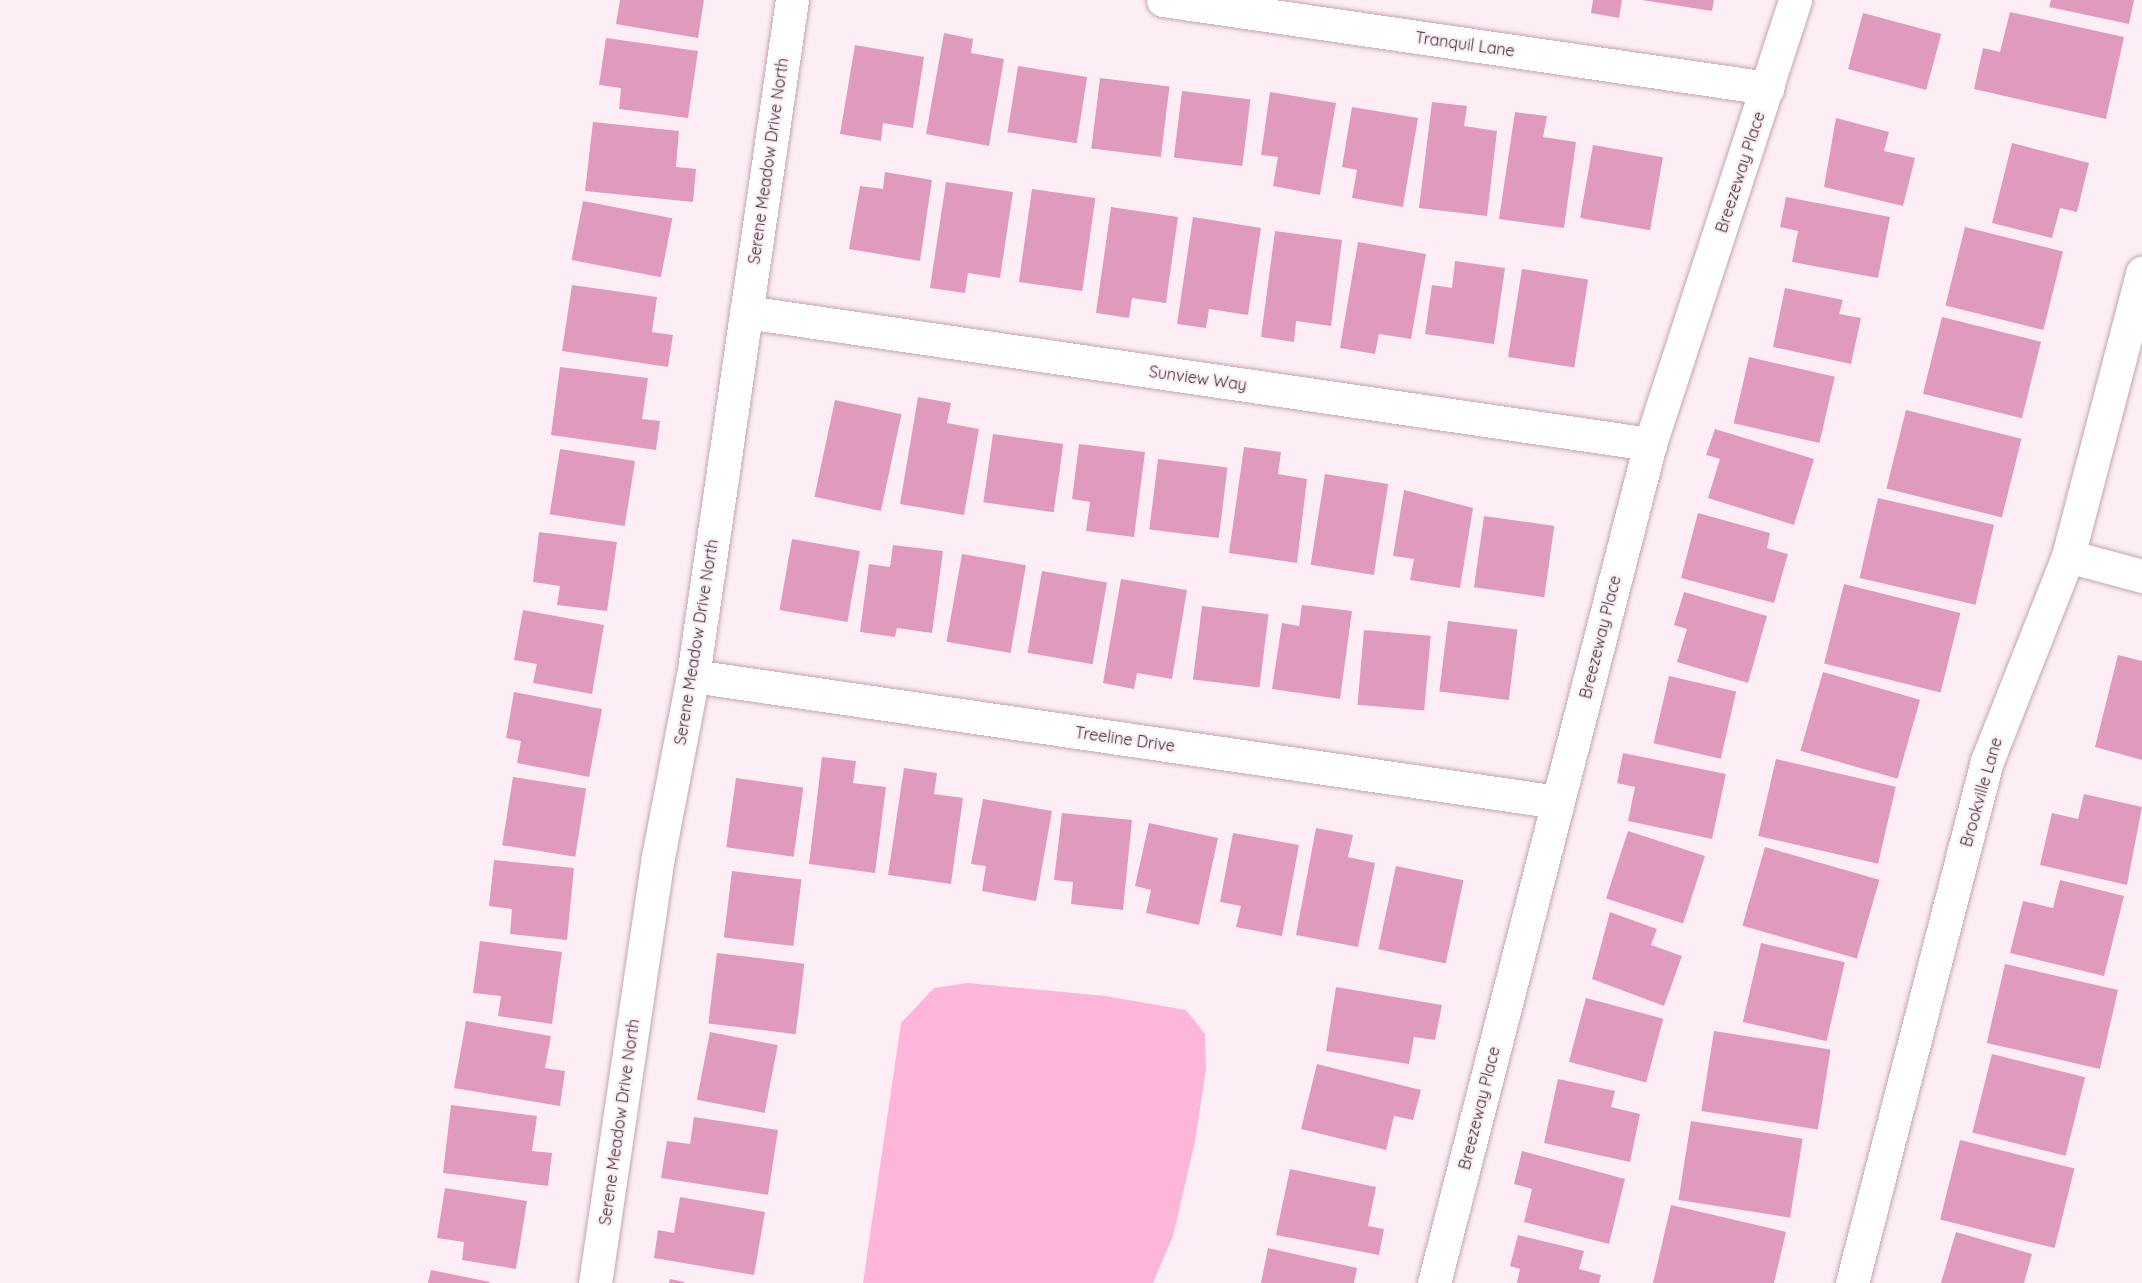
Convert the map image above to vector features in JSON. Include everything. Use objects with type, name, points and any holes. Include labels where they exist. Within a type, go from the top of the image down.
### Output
[{"type":"street","name":"Serene Meadow Drive North","points":[[595,1283],[657,857],[693,676],[792,0]]},
{"type":"street","name":"Tranquil Lane","points":[[1163,0],[1768,88]]},
{"type":"street","name":"Breezeway Place","points":[[1434,1283],[1650,444],[1795,0]]},
{"type":"street","name":"Brookville Lane","points":[[1852,1283],[1987,761],[2068,556],[2142,273]]},
{"type":"street","name":"Sunview Way","points":[[746,312],[1650,444]]},
{"type":"street","points":[[2068,556],[2142,576]]},
{"type":"street","name":"Treeline Drive","points":[[693,676],[1558,802]]},
{"type":"shaded area","points":[[968,983],[1105,996],[1186,1010],[1205,1034],[1206,1069],[1195,1141],[1173,1236],[1153,1283],[863,1283],[901,1023],[934,988]]},
{"type":"building","points":[[620,0],[704,0],[698,38],[616,24]]},
{"type":"building","points":[[1593,0],[1622,0],[1619,18],[1591,13]]},
{"type":"building","points":[[1642,0],[1714,0],[1712,11]]},
{"type":"building","points":[[2051,0],[2134,0],[2129,24],[2049,7]]},
{"type":"building","points":[[2010,12],[2124,37],[2106,119],[1974,89],[1983,48],[2000,52]]},
{"type":"building","points":[[1863,13],[1941,34],[1926,90],[1848,69]]},
{"type":"building","points":[[944,33],[973,39],[971,53],[1004,59],[989,146],[926,134]]},
{"type":"building","points":[[606,38],[698,51],[688,118],[619,109],[621,88],[599,85]]},
{"type":"building","points":[[855,45],[924,57],[913,128],[883,123],[881,141],[840,134]]},
{"type":"building","points":[[1018,66],[1087,77],[1077,143],[1008,132]]},
{"type":"building","points":[[1100,78],[1169,87],[1161,157],[1091,148]]},
{"type":"building","points":[[1182,91],[1250,99],[1242,166],[1174,158]]},
{"type":"building","points":[[1270,92],[1336,103],[1320,195],[1273,186],[1278,157],[1261,155]]},
{"type":"building","points":[[1432,102],[1467,106],[1464,126],[1497,131],[1487,216],[1419,208]]},
{"type":"building","points":[[1352,107],[1418,118],[1403,207],[1352,198],[1357,170],[1342,167]]},
{"type":"building","points":[[1515,112],[1547,116],[1543,137],[1576,142],[1564,228],[1499,219]]},
{"type":"building","points":[[1836,118],[1889,132],[1884,151],[1915,158],[1903,206],[1824,187]]},
{"type":"building","points":[[593,122],[679,131],[676,167],[696,169],[693,202],[585,191]]},
{"type":"building","points":[[2012,143],[2089,163],[2077,212],[2060,208],[2052,238],[1992,223]]},
{"type":"building","points":[[1593,145],[1663,157],[1650,230],[1580,218]]},
{"type":"building","points":[[885,172],[932,180],[920,261],[849,249],[860,186],[883,189]]},
{"type":"building","points":[[946,182],[1013,192],[1000,278],[968,273],[965,293],[930,288]]},
{"type":"building","points":[[1032,189],[1095,198],[1082,291],[1019,282]]},
{"type":"building","points":[[1786,197],[1890,217],[1878,278],[1792,262],[1798,231],[1780,227]]},
{"type":"building","points":[[583,201],[672,218],[661,277],[572,260]]},
{"type":"building","points":[[1111,207],[1178,217],[1166,303],[1132,298],[1129,318],[1096,313]]},
{"type":"building","points":[[1193,217],[1261,228],[1248,315],[1209,309],[1206,328],[1177,324]]},
{"type":"building","points":[[1965,227],[2063,251],[2043,330],[1945,306]]},
{"type":"building","points":[[1275,231],[1342,240],[1331,326],[1296,321],[1294,342],[1261,337]]},
{"type":"building","points":[[1358,242],[1426,254],[1411,339],[1379,334],[1375,354],[1340,348]]},
{"type":"building","points":[[1455,261],[1505,268],[1494,344],[1425,334],[1432,285],[1452,288]]},
{"type":"building","points":[[1522,269],[1588,279],[1574,367],[1508,357]]},
{"type":"building","points":[[572,285],[657,297],[652,332],[673,335],[668,367],[562,351]]},
{"type":"building","points":[[1785,288],[1843,300],[1839,314],[1861,318],[1851,364],[1773,347]]},
{"type":"building","points":[[1942,317],[2041,342],[2022,418],[1923,394]]},
{"type":"building","points":[[1749,357],[1835,377],[1819,443],[1734,423]]},
{"type":"building","points":[[560,367],[648,378],[642,419],[660,421],[656,450],[551,435]]},
{"type":"building","points":[[918,397],[951,403],[947,423],[979,429],[964,515],[900,504]]},
{"type":"building","points":[[835,400],[902,414],[881,511],[814,497]]},
{"type":"building","points":[[1906,410],[2021,439],[2002,517],[1886,489]]},
{"type":"building","points":[[1715,429],[1814,459],[1794,525],[1708,498],[1720,459],[1706,455]]},
{"type":"building","points":[[993,434],[1063,444],[1054,512],[983,502]]},
{"type":"building","points":[[1079,444],[1145,452],[1134,537],[1086,531],[1090,502],[1072,499]]},
{"type":"building","points":[[1244,447],[1281,452],[1278,474],[1307,479],[1297,563],[1229,553]]},
{"type":"building","points":[[560,449],[635,461],[625,526],[550,514]]},
{"type":"building","points":[[1158,459],[1227,468],[1219,538],[1149,529]]},
{"type":"building","points":[[1325,474],[1388,484],[1374,575],[1311,565]]},
{"type":"building","points":[[1404,490],[1473,508],[1460,588],[1410,580],[1414,559],[1393,556]]},
{"type":"building","points":[[1878,498],[1994,525],[1976,605],[1860,578]]},
{"type":"building","points":[[1698,513],[1770,533],[1767,548],[1788,554],[1774,603],[1681,578]]},
{"type":"building","points":[[1484,516],[1554,526],[1544,597],[1474,587]]},
{"type":"building","points":[[539,532],[617,542],[607,611],[557,605],[560,586],[533,582]]},
{"type":"building","points":[[792,539],[860,551],[847,622],[779,610]]},
{"type":"building","points":[[893,545],[943,551],[932,633],[897,628],[895,637],[860,632],[869,564],[890,567]]},
{"type":"building","points":[[962,554],[1026,565],[1011,653],[947,642]]},
{"type":"building","points":[[1042,571],[1107,582],[1093,664],[1028,653]]},
{"type":"building","points":[[1121,579],[1187,590],[1172,679],[1137,673],[1134,689],[1103,683]]},
{"type":"building","points":[[1844,584],[1960,613],[1941,693],[1824,664]]},
{"type":"building","points":[[1684,592],[1767,616],[1748,683],[1677,662],[1687,629],[1674,625]]},
{"type":"building","points":[[1302,605],[1352,611],[1340,699],[1272,689],[1282,623],[1299,626]]},
{"type":"building","points":[[1202,606],[1269,614],[1259,688],[1193,679]]},
{"type":"building","points":[[523,610],[604,625],[592,694],[533,683],[537,664],[514,660]]},
{"type":"building","points":[[1448,621],[1517,630],[1509,700],[1439,691]]},
{"type":"building","points":[[1364,630],[1431,636],[1424,711],[1357,705]]},
{"type":"building","points":[[2118,655],[2142,661],[2142,760],[2095,747]]},
{"type":"building","points":[[1823,672],[1920,700],[1897,779],[1800,751]]},
{"type":"building","points":[[1669,676],[1736,692],[1721,759],[1653,743]]},
{"type":"building","points":[[514,692],[602,709],[589,777],[517,763],[521,741],[506,738]]},
{"type":"building","points":[[1623,753],[1726,774],[1712,839],[1628,821],[1635,787],[1617,783]]},
{"type":"building","points":[[822,757],[856,761],[853,783],[886,787],[875,873],[809,864]]},
{"type":"building","points":[[1776,759],[1896,787],[1878,864],[1758,836]]},
{"type":"building","points":[[904,768],[937,773],[934,794],[963,798],[951,884],[888,875]]},
{"type":"building","points":[[513,777],[586,789],[575,857],[502,845]]},
{"type":"building","points":[[736,778],[803,787],[794,857],[726,847]]},
{"type":"building","points":[[2084,794],[2142,807],[2127,885],[2040,865],[2052,813],[2078,819]]},
{"type":"building","points":[[983,799],[1052,811],[1036,901],[982,891],[986,866],[971,864]]},
{"type":"building","points":[[1062,813],[1132,820],[1123,910],[1071,904],[1073,882],[1054,880]]},
{"type":"building","points":[[1149,823],[1218,838],[1199,925],[1146,913],[1151,890],[1135,886]]},
{"type":"building","points":[[1316,828],[1353,835],[1348,857],[1375,863],[1358,947],[1296,935]]},
{"type":"building","points":[[1628,831],[1705,856],[1683,924],[1606,899]]},
{"type":"building","points":[[1233,833],[1299,845],[1282,936],[1236,927],[1241,906],[1220,902]]},
{"type":"building","points":[[1765,847],[1879,880],[1857,959],[1742,926]]},
{"type":"building","points":[[494,860],[574,868],[567,940],[510,934],[512,909],[489,906]]},
{"type":"building","points":[[1396,866],[1463,880],[1446,963],[1378,949]]},
{"type":"building","points":[[732,871],[801,880],[793,946],[724,938]]},
{"type":"building","points":[[2060,880],[2124,896],[2104,976],[2010,953],[2023,901],[2053,908]]},
{"type":"building","points":[[1610,912],[1657,929],[1651,945],[1682,956],[1664,1006],[1592,979]]},
{"type":"building","points":[[480,941],[562,952],[552,1024],[498,1016],[501,996],[473,993]]},
{"type":"building","points":[[1761,943],[1845,962],[1827,1041],[1743,1022]]},
{"type":"building","points":[[717,953],[804,964],[796,1034],[708,1023]]},
{"type":"building","points":[[2005,964],[2118,990],[2100,1069],[1987,1043]]},
{"type":"building","points":[[1336,987],[1442,1005],[1435,1040],[1414,1037],[1409,1064],[1326,1051]]},
{"type":"building","points":[[1586,998],[1663,1019],[1646,1082],[1569,1062]]},
{"type":"building","points":[[466,1021],[551,1036],[545,1068],[565,1071],[560,1106],[454,1088]]},
{"type":"building","points":[[1714,1031],[1831,1049],[1818,1129],[1701,1111]]},
{"type":"building","points":[[710,1032],[778,1045],[765,1113],[697,1100]]},
{"type":"building","points":[[1992,1054],[2085,1077],[2066,1156],[1972,1133]]},
{"type":"building","points":[[1317,1064],[1421,1090],[1413,1120],[1394,1116],[1386,1150],[1301,1129]]},
{"type":"building","points":[[1558,1079],[1615,1091],[1611,1107],[1640,1114],[1630,1162],[1544,1143]]},
{"type":"building","points":[[451,1105],[537,1116],[532,1151],[552,1153],[548,1186],[443,1173]]},
{"type":"building","points":[[694,1117],[778,1130],[768,1195],[661,1178],[667,1141],[690,1144]]},
{"type":"building","points":[[1691,1121],[1803,1139],[1790,1218],[1678,1200]]},
{"type":"building","points":[[1960,1140],[2074,1169],[2055,1248],[1940,1220]]},
{"type":"building","points":[[1522,1151],[1625,1179],[1609,1244],[1524,1222],[1532,1189],[1514,1184]]},
{"type":"building","points":[[1290,1169],[1376,1187],[1368,1226],[1384,1229],[1379,1255],[1276,1235]]},
{"type":"building","points":[[445,1188],[527,1201],[516,1269],[462,1260],[464,1242],[437,1238]]},
{"type":"building","points":[[680,1197],[765,1212],[754,1275],[654,1258],[658,1230],[674,1233]]},
{"type":"building","points":[[1671,1205],[1786,1232],[1774,1283],[1653,1283]]},
{"type":"building","points":[[1956,1232],[2032,1254],[2024,1283],[1941,1283]]},
{"type":"building","points":[[1518,1235],[1584,1251],[1579,1269],[1601,1275],[1599,1283],[1517,1283],[1520,1269],[1510,1266]]},
{"type":"building","points":[[1268,1248],[1357,1268],[1354,1283],[1261,1283]]},
{"type":"building","points":[[431,1270],[490,1282],[428,1283]]},
{"type":"building","points":[[670,1279],[684,1282],[684,1283],[669,1283]]}]
